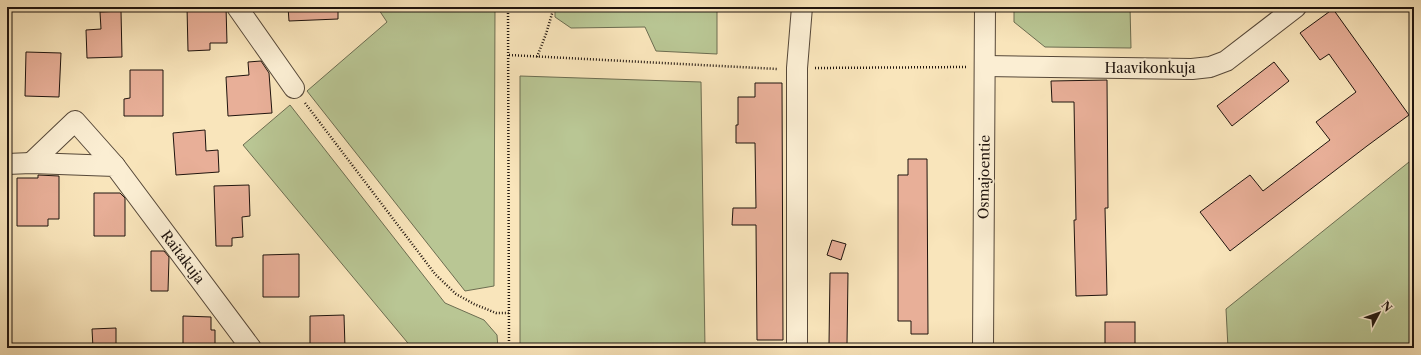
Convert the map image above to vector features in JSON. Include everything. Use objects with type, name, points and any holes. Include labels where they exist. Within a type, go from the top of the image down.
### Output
[{"type":"street","points":[[237,7],[294,88]]},
{"type":"street","points":[[797,348],[797,68],[802,7]]},
{"type":"street","name":"Osmajoentie","points":[[983,348],[985,7]]},
{"type":"street","name":"Haavikonkuja","points":[[985,66],[1192,69],[1210,67],[1226,62],[1296,7]]},
{"type":"street","points":[[786,52],[797,68]]},
{"type":"street","name":"Raitakuja","points":[[31,163],[75,120],[115,166],[251,348]]},
{"type":"street","points":[[7,164],[31,163],[115,166]]},
{"type":"path","points":[[508,7],[509,348]]},
{"type":"path","points":[[537,57],[554,7]]},
{"type":"path","points":[[508,55],[777,69],[985,66]]},
{"type":"path","points":[[294,88],[435,274],[456,294],[474,304],[496,313],[510,313]]},
{"type":"green space","points":[[377,7],[495,7],[494,286],[465,291],[307,91],[387,22]]},
{"type":"green space","points":[[555,7],[717,7],[717,54],[656,51],[645,27],[571,28],[555,17]]},
{"type":"green space","points":[[1014,7],[1130,7],[1131,48],[1045,47],[1014,22]]},
{"type":"green space","points":[[520,76],[701,82],[705,348],[520,348]]},
{"type":"green space","points":[[290,105],[445,303],[484,320],[497,335],[498,348],[412,348],[243,145]]},
{"type":"green space","points":[[1414,158],[1414,348],[1228,348],[1226,309]]},
{"type":"building","points":[[187,7],[226,7],[227,43],[210,43],[210,50],[188,51]]},
{"type":"building","points":[[288,7],[338,7],[338,19],[289,21]]},
{"type":"building","points":[[1333,9],[1409,115],[1230,251],[1200,212],[1250,175],[1263,191],[1330,140],[1316,122],[1356,92],[1329,54],[1320,60],[1300,33]]},
{"type":"building","points":[[121,11],[122,57],[87,58],[86,30],[101,29],[100,12]]},
{"type":"building","points":[[26,52],[61,53],[59,97],[25,96]]},
{"type":"building","points":[[261,61],[269,73],[272,113],[228,116],[226,77],[249,75],[248,62]]},
{"type":"building","points":[[1274,62],[1289,81],[1232,126],[1217,106]]},
{"type":"building","points":[[130,70],[163,70],[163,116],[124,116],[124,99],[130,98]]},
{"type":"building","points":[[1107,80],[1108,208],[1105,208],[1107,295],[1076,296],[1074,220],[1076,220],[1074,102],[1052,102],[1051,81]]},
{"type":"building","points":[[755,83],[782,83],[783,340],[757,340],[756,225],[732,225],[733,208],[756,208],[755,143],[736,143],[736,125],[738,125],[738,97],[755,97]]},
{"type":"building","points":[[205,130],[206,151],[218,150],[219,172],[176,175],[173,133]]},
{"type":"building","points":[[908,159],[927,159],[928,334],[911,334],[911,321],[898,321],[898,175],[908,175]]},
{"type":"building","points":[[38,175],[59,176],[59,219],[48,219],[48,226],[17,226],[17,178],[38,178]]},
{"type":"building","points":[[249,185],[250,216],[242,217],[243,237],[232,238],[232,246],[216,246],[214,186]]},
{"type":"building","points":[[94,193],[120,193],[125,198],[125,236],[94,236]]},
{"type":"building","points":[[832,240],[846,244],[841,260],[827,255]]},
{"type":"building","points":[[151,251],[164,251],[169,257],[168,291],[151,291]]},
{"type":"building","points":[[299,254],[299,297],[263,297],[263,255]]},
{"type":"building","points":[[830,273],[848,273],[847,344],[829,344]]},
{"type":"building","points":[[344,315],[345,348],[310,348],[310,316]]},
{"type":"building","points":[[183,316],[211,317],[211,330],[215,330],[215,348],[183,347]]},
{"type":"building","points":[[1105,322],[1135,322],[1135,348],[1105,348]]},
{"type":"building","points":[[116,328],[116,348],[93,348],[92,329]]}]
